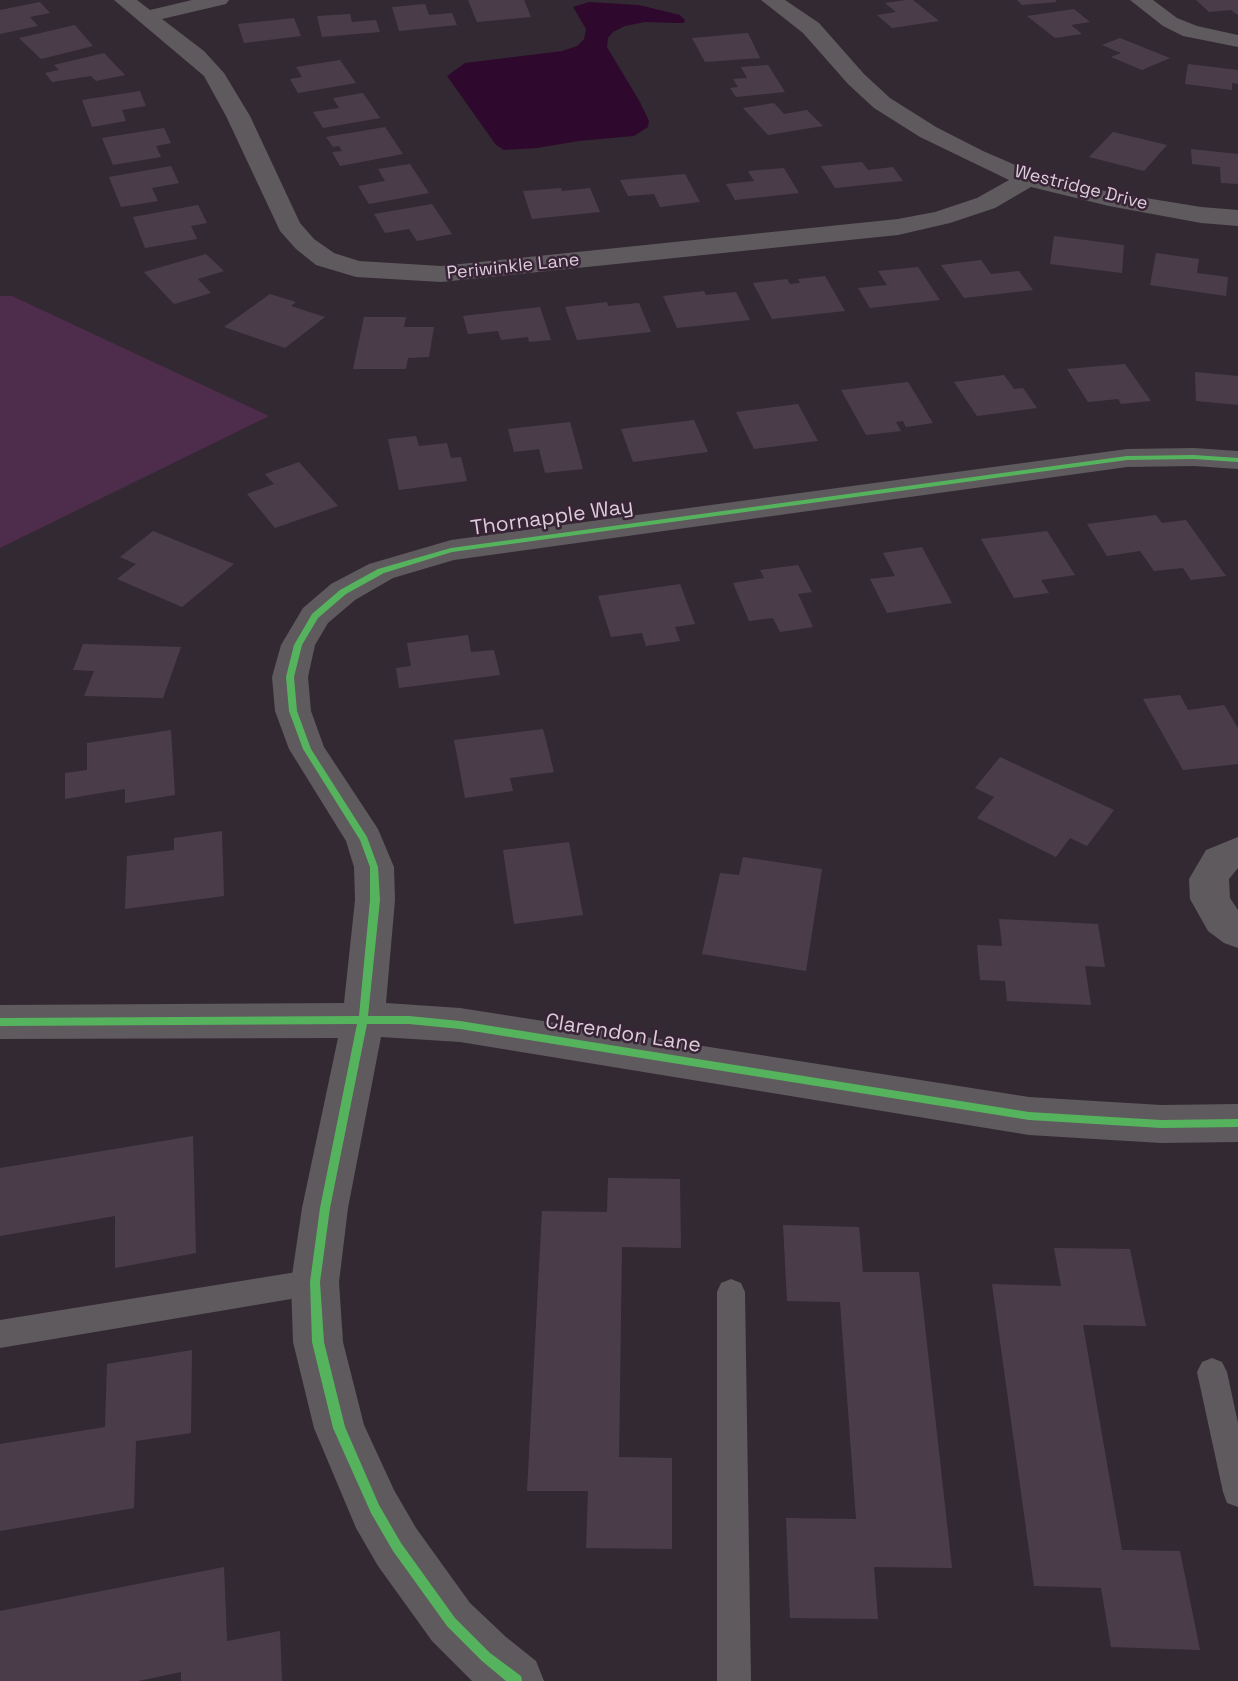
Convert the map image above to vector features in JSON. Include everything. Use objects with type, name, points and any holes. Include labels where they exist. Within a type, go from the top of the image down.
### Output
[{"type":"street","name":"Periwinkle Lane","points":[[124,0],[196,56],[213,74],[238,116],[289,226],[305,244],[325,259],[356,269],[441,274],[898,227],[940,218],[986,202],[1028,178]]},
{"type":"street","points":[[146,17],[219,0]]},
{"type":"street","name":"Westridge Drive","points":[[771,0],[811,28],[856,79],[883,103],[928,132],[975,156],[1028,178],[1109,199],[1201,215],[1238,218]]},
{"type":"street","points":[[1140,0],[1160,16],[1191,31],[1238,41]]},
{"type":"street","name":"Thornapple Way","points":[[490,1673],[416,1575],[375,1509],[339,1428],[318,1342],[316,1282],[325,1208],[363,1020],[375,900],[374,867],[364,839],[307,749],[293,711],[290,677],[298,645],[316,616],[343,592],[381,570],[451,550],[1127,458],[1194,457],[1238,460]]},
{"type":"street","points":[[1238,851],[1220,860],[1209,879],[1210,899],[1222,919],[1238,932]]},
{"type":"street","name":"Clarendon Lane","points":[[0,1022],[363,1020],[460,1025],[1029,1116],[1161,1124],[1238,1123]]},
{"type":"lane","points":[[0,1334],[316,1282]]},
{"type":"lane","points":[[731,1292],[734,1681]]},
{"type":"lane","points":[[1212,1372],[1238,1492]]},
{"type":"shaded area","points":[[589,2],[639,5],[680,15],[685,20],[684,23],[645,22],[625,26],[608,38],[607,47],[640,102],[649,121],[648,127],[634,136],[504,150],[496,145],[447,76],[465,63],[562,51],[577,46],[584,39],[586,29],[573,7]]},
{"type":"shaded area","points":[[0,296],[12,296],[269,416],[0,548]]},
{"type":"building","points":[[468,0],[524,0],[531,17],[477,22]]},
{"type":"building","points":[[913,0],[939,21],[892,28],[877,15],[896,12],[885,3]]},
{"type":"building","points":[[1017,0],[1056,0],[1056,2],[1022,5]]},
{"type":"building","points":[[1196,0],[1238,0],[1238,15],[1231,10],[1209,12]]},
{"type":"building","points":[[40,2],[50,13],[30,17],[38,26],[0,34],[0,10]]},
{"type":"building","points":[[425,4],[429,15],[452,13],[457,25],[399,31],[392,7]]},
{"type":"building","points":[[1074,9],[1090,22],[1071,25],[1082,34],[1055,38],[1027,16]]},
{"type":"building","points":[[350,14],[352,22],[376,20],[380,32],[322,37],[317,16]]},
{"type":"building","points":[[294,18],[301,36],[244,43],[238,24]]},
{"type":"building","points":[[75,25],[93,46],[41,59],[19,38]]},
{"type":"building","points":[[748,33],[760,58],[705,62],[692,38]]},
{"type":"building","points":[[1120,38],[1170,58],[1142,70],[1111,57],[1121,53],[1102,45]]},
{"type":"building","points":[[104,53],[125,75],[96,81],[91,76],[52,82],[45,73],[59,70],[54,65]]},
{"type":"building","points":[[340,60],[356,83],[298,93],[290,79],[302,77],[296,67]]},
{"type":"building","points":[[1188,64],[1238,70],[1238,84],[1232,83],[1232,90],[1185,84]]},
{"type":"building","points":[[768,65],[785,92],[736,97],[730,88],[738,87],[733,79],[747,78],[741,67]]},
{"type":"building","points":[[140,91],[146,106],[122,110],[126,121],[92,127],[82,100]]},
{"type":"building","points":[[363,93],[380,118],[323,128],[313,112],[339,108],[333,98]]},
{"type":"building","points":[[774,103],[784,114],[807,110],[823,126],[768,135],[743,108]]},
{"type":"building","points":[[385,127],[403,154],[340,166],[332,152],[342,151],[339,146],[333,147],[326,137]]},
{"type":"building","points":[[164,128],[171,143],[156,146],[161,157],[113,165],[102,138]]},
{"type":"building","points":[[1113,132],[1167,145],[1144,171],[1089,157]]},
{"type":"building","points":[[1191,149],[1238,154],[1238,184],[1221,183],[1220,167],[1192,164]]},
{"type":"building","points":[[862,162],[868,170],[893,167],[903,181],[835,188],[821,166]]},
{"type":"building","points":[[410,164],[429,193],[369,204],[358,186],[385,181],[378,169]]},
{"type":"building","points":[[171,166],[179,183],[152,188],[158,201],[121,207],[109,177]]},
{"type":"building","points":[[784,168],[799,193],[735,200],[726,184],[754,181],[748,171]]},
{"type":"building","points":[[685,174],[700,202],[660,207],[654,194],[628,196],[620,180]]},
{"type":"building","points":[[561,188],[562,191],[590,188],[600,212],[532,219],[523,191]]},
{"type":"building","points":[[432,204],[452,234],[417,241],[409,229],[385,233],[374,214]]},
{"type":"building","points":[[198,205],[207,223],[191,226],[197,239],[145,248],[133,217]]},
{"type":"building","points":[[1054,236],[1124,245],[1122,273],[1050,264]]},
{"type":"building","points":[[1156,253],[1199,259],[1197,273],[1228,277],[1226,296],[1150,285]]},
{"type":"building","points":[[206,254],[224,271],[198,279],[211,293],[174,304],[144,272]]},
{"type":"building","points":[[981,260],[991,274],[1019,271],[1033,290],[964,298],[941,265]]},
{"type":"building","points":[[918,267],[940,300],[870,308],[858,288],[887,285],[878,271]]},
{"type":"building","points":[[825,276],[845,311],[772,319],[753,283],[787,279],[790,284],[800,283],[798,279]]},
{"type":"building","points":[[704,291],[706,295],[736,292],[750,320],[677,328],[663,296]]},
{"type":"building","points":[[270,294],[296,302],[291,306],[325,317],[285,348],[224,327]]},
{"type":"building","points":[[607,302],[608,306],[639,303],[651,332],[577,340],[565,307]]},
{"type":"building","points":[[540,307],[551,340],[529,342],[528,337],[501,340],[498,331],[468,334],[463,316]]},
{"type":"building","points":[[364,317],[406,317],[404,327],[434,327],[429,357],[408,358],[406,369],[353,369]]},
{"type":"building","points":[[1125,364],[1151,401],[1121,404],[1118,399],[1088,402],[1067,369]]},
{"type":"building","points":[[1195,372],[1238,376],[1238,405],[1196,401]]},
{"type":"building","points":[[1004,375],[1014,389],[1023,388],[1037,408],[977,416],[954,382]]},
{"type":"building","points":[[908,382],[933,423],[906,427],[903,421],[896,422],[901,431],[866,435],[841,390]]},
{"type":"building","points":[[798,404],[818,441],[754,449],[736,412]]},
{"type":"building","points":[[694,420],[708,452],[633,462],[621,429]]},
{"type":"building","points":[[570,422],[583,469],[545,473],[539,449],[514,452],[508,429]]},
{"type":"building","points":[[416,436],[419,446],[447,443],[451,458],[461,457],[467,481],[399,490],[388,439]]},
{"type":"building","points":[[299,462],[338,506],[275,528],[247,494],[274,484],[265,474]]},
{"type":"building","points":[[1156,515],[1162,523],[1186,520],[1226,576],[1191,580],[1183,568],[1154,571],[1140,551],[1107,556],[1087,524]]},
{"type":"building","points":[[153,531],[234,564],[182,607],[117,579],[136,564],[120,557]]},
{"type":"building","points":[[1047,531],[1075,575],[1041,580],[1049,593],[1014,598],[981,539]]},
{"type":"building","points":[[922,547],[952,603],[887,613],[870,579],[895,576],[883,553]]},
{"type":"building","points":[[798,565],[812,592],[798,594],[813,627],[780,632],[773,618],[749,621],[733,583],[764,578],[760,570]]},
{"type":"building","points":[[680,584],[695,624],[675,627],[680,641],[646,646],[642,633],[611,637],[598,596]]},
{"type":"building","points":[[468,635],[471,652],[494,650],[500,675],[399,688],[396,668],[411,666],[407,643]]},
{"type":"building","points":[[83,644],[181,647],[163,698],[84,696],[94,671],[73,670]]},
{"type":"building","points":[[1180,695],[1188,710],[1224,705],[1238,728],[1238,764],[1183,770],[1143,699]]},
{"type":"building","points":[[543,729],[554,772],[510,778],[513,791],[465,798],[454,740]]},
{"type":"building","points":[[171,730],[175,795],[125,803],[125,789],[65,799],[65,773],[87,770],[87,743]]},
{"type":"building","points":[[1000,757],[1114,810],[1087,846],[1070,838],[1056,857],[977,818],[994,797],[975,788]]},
{"type":"building","points":[[222,831],[224,896],[125,909],[127,856],[174,850],[174,838]]},
{"type":"building","points":[[569,842],[583,915],[514,924],[503,850]]},
{"type":"building","points":[[743,857],[822,869],[806,971],[702,954],[720,873],[739,875]]},
{"type":"building","points":[[999,919],[1098,924],[1105,967],[1085,966],[1091,1005],[1007,1001],[1005,981],[980,980],[977,945],[1002,946]]},
{"type":"building","points":[[193,1136],[196,1253],[115,1268],[115,1216],[0,1236],[0,1168]]},
{"type":"building","points":[[608,1178],[680,1179],[681,1248],[622,1247],[619,1457],[672,1458],[672,1549],[586,1548],[588,1491],[527,1491],[542,1211],[607,1212]]},
{"type":"building","points":[[783,1225],[859,1227],[863,1272],[919,1272],[952,1568],[874,1567],[878,1619],[790,1618],[786,1518],[856,1519],[840,1302],[787,1301]]},
{"type":"building","points":[[1054,1248],[1130,1249],[1146,1326],[1083,1325],[1122,1550],[1180,1551],[1200,1650],[1111,1647],[1101,1588],[1034,1586],[992,1284],[1061,1286]]},
{"type":"building","points":[[192,1350],[191,1433],[136,1441],[134,1508],[0,1531],[0,1444],[105,1427],[107,1364]]},
{"type":"building","points":[[224,1567],[227,1641],[280,1631],[282,1681],[181,1681],[181,1672],[138,1681],[0,1681],[0,1611]]},
{"type":"cycle path","points":[[516,1681],[486,1657],[451,1622],[397,1547],[375,1509],[339,1428],[318,1342],[315,1282],[325,1208],[363,1020],[375,900],[374,867],[364,839],[307,749],[293,711],[290,677],[298,645],[315,616],[343,592],[381,571],[451,550],[1127,458],[1194,457],[1238,460]]},
{"type":"cycle path","points":[[0,1022],[409,1020],[460,1025],[1029,1116],[1161,1124],[1238,1123]]}]
